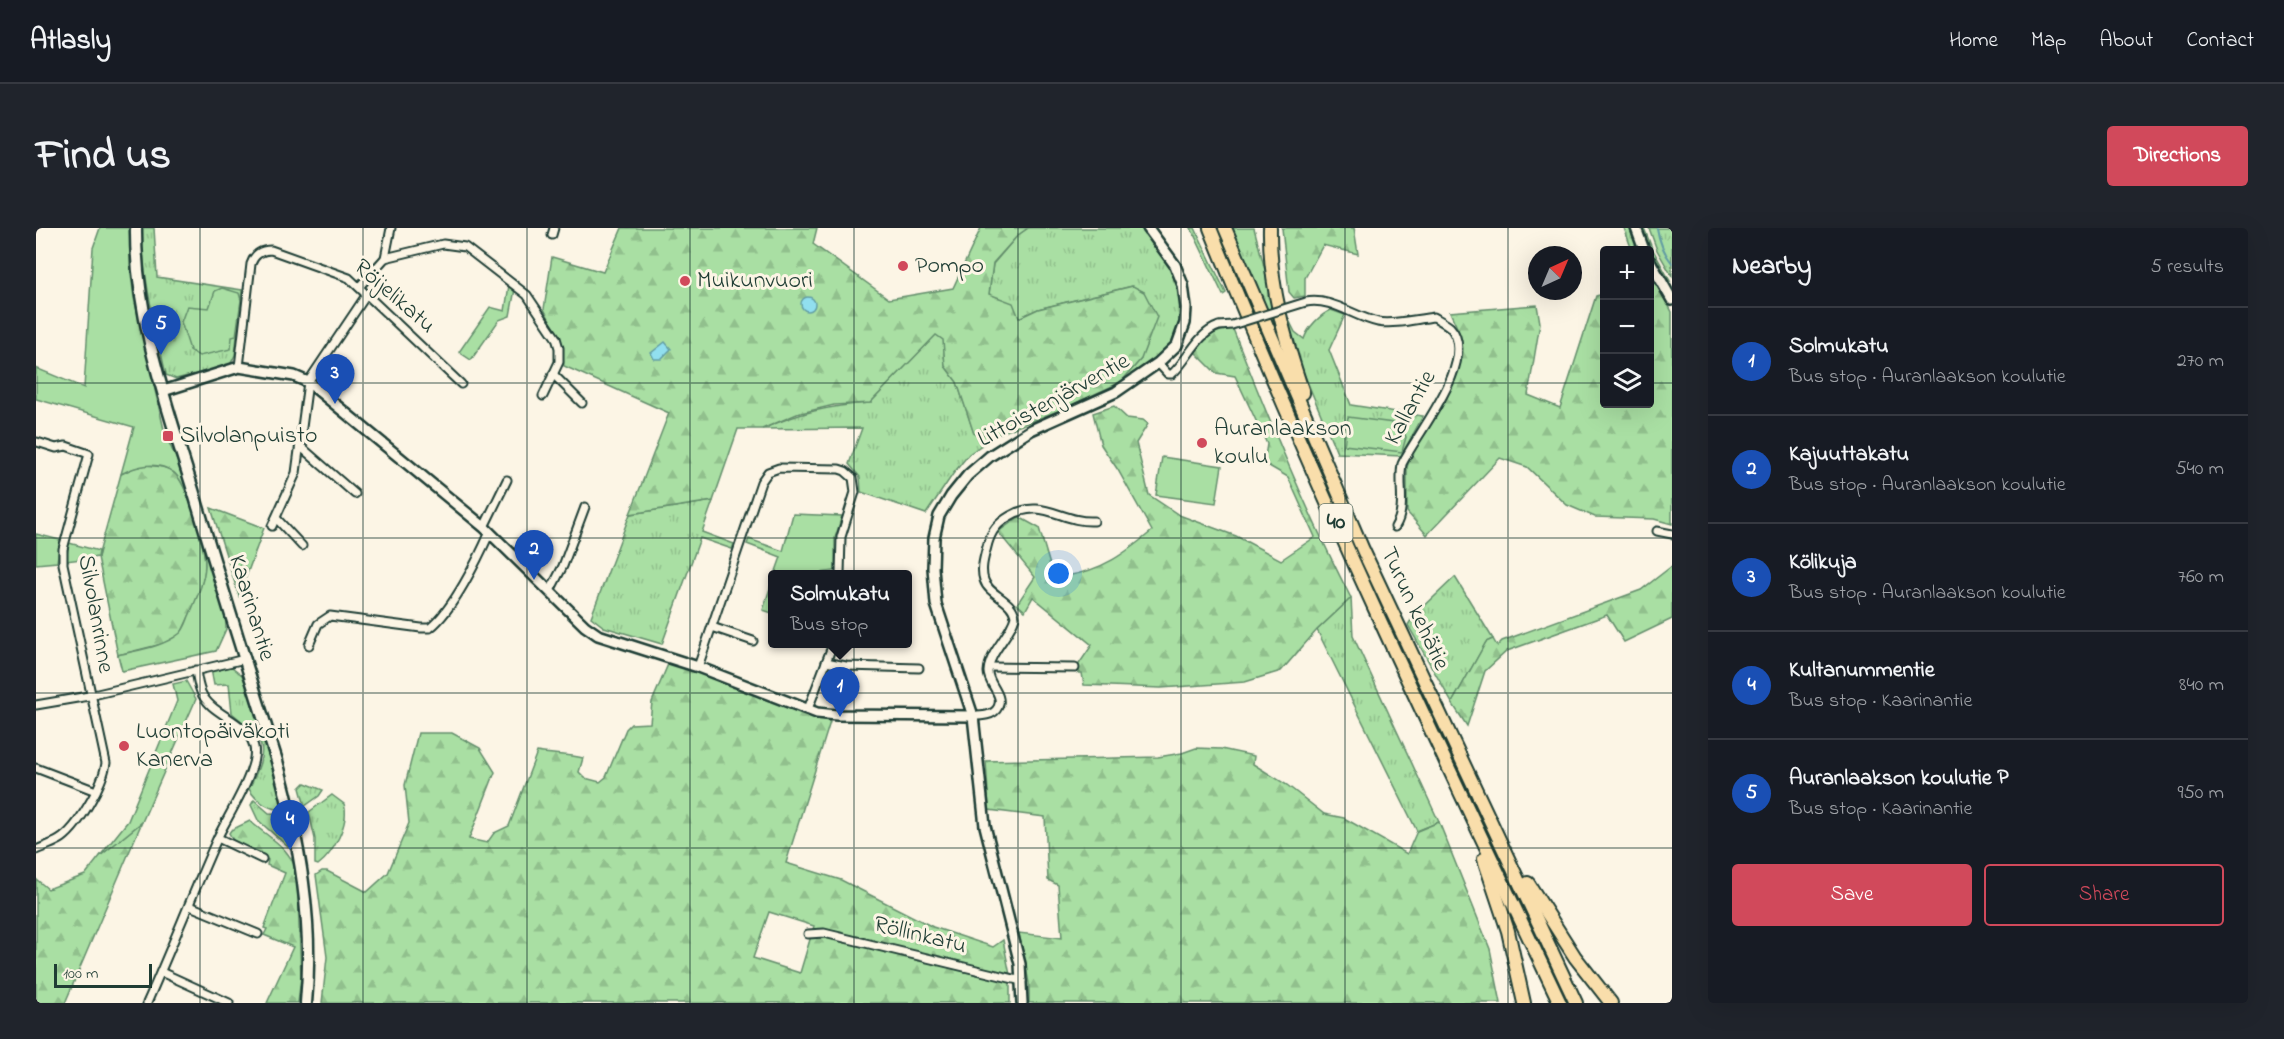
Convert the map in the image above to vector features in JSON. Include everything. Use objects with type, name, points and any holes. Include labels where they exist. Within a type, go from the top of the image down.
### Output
[{"type":"highway","points":[[1204,228],[1225,266]]},
{"type":"highway","name":"Turun kehätie","points":[[1210,228],[1334,518],[1412,692],[1560,1003]]},
{"type":"highway","name":"Turun kehätie","points":[[1226,228],[1363,550],[1576,1003]]},
{"type":"highway","points":[[1270,228],[1270,258],[1276,302],[1323,454]]},
{"type":"highway","points":[[1453,777],[1497,895],[1508,931],[1524,1003]]},
{"type":"highway","points":[[1497,833],[1565,942],[1611,1003]]},
{"type":"main road","name":"Kaarinantie","points":[[136,228],[140,286],[163,391],[277,761],[300,859],[308,944],[306,1003]]},
{"type":"street","points":[[359,287],[385,258],[391,228]]},
{"type":"street","name":"Littoistenjärventie","points":[[1022,1003],[1020,964],[985,826],[973,716],[936,604],[934,538],[939,516],[960,483],[990,456],[1032,430],[1116,392],[1174,349],[1182,335],[1185,323],[1186,296],[1176,266],[1148,228]]},
{"type":"street","points":[[1636,228],[1643,246]]},
{"type":"street","points":[[385,258],[443,244],[459,245],[523,290],[536,305],[559,348],[559,362],[543,396]]},
{"type":"street","name":"Röijelikatu","points":[[239,367],[251,264],[256,255],[267,250],[345,275],[461,384]]},
{"type":"street","points":[[1654,268],[1672,300]]},
{"type":"street","points":[[272,526],[294,481],[308,382],[367,294]]},
{"type":"street","name":"Kallantie","points":[[1158,363],[1168,374],[1172,374],[1195,343],[1210,330],[1313,300],[1375,321],[1386,323],[1434,317],[1451,328],[1456,341],[1453,374],[1446,392],[1402,464],[1401,517],[1395,527]]},
{"type":"street","points":[[163,391],[239,367],[276,372],[308,382],[487,529],[593,632],[808,709],[837,715],[973,716],[995,711],[999,706],[999,698],[989,677],[990,667],[1015,617],[1012,608],[992,591],[983,578],[984,558],[994,529],[1003,520],[1028,508],[1084,521],[1094,521]]},
{"type":"street","points":[[554,374],[582,403]]},
{"type":"street","name":"Silvolanrinne","points":[[37,442],[56,448],[66,446],[89,453],[62,553],[90,696]]},
{"type":"street","points":[[300,446],[355,494]]},
{"type":"street","points":[[698,668],[765,474],[773,469],[839,469],[853,478],[854,498],[841,542],[840,570]]},
{"type":"street","points":[[309,645],[318,624],[323,618],[330,616],[430,628],[438,621],[468,577],[507,480]]},
{"type":"street","points":[[550,591],[563,566],[585,507]]},
{"type":"street","points":[[276,518],[302,546]]},
{"type":"street","points":[[1657,531],[1672,534]]},
{"type":"street","points":[[712,627],[753,641]]},
{"type":"street","points":[[808,709],[831,648]]},
{"type":"street","points":[[36,705],[90,696],[245,659]]},
{"type":"street","points":[[826,662],[846,666],[919,668]]},
{"type":"street","points":[[990,667],[1075,668]]},
{"type":"street","points":[[147,1003],[253,763],[254,745],[244,730],[204,698],[196,670]]},
{"type":"street","points":[[36,850],[61,839],[90,803],[105,770],[105,755],[90,696]]},
{"type":"street","points":[[36,768],[96,791]]},
{"type":"street","points":[[218,838],[262,859]]},
{"type":"street","points":[[190,906],[258,934]]},
{"type":"street","name":"Röllinkatu","points":[[808,934],[824,933],[1022,981]]},
{"type":"street","points":[[160,972],[229,1003]]},
{"type":"green space","points":[[100,228],[130,228],[130,266],[134,298],[165,434],[180,467],[225,607],[226,629],[216,651],[122,671],[118,655],[158,645],[183,630],[199,591],[205,566],[190,501],[173,472],[160,466],[147,465],[121,474],[134,427],[36,399],[36,368],[84,388],[93,248]]},
{"type":"green space","points":[[141,228],[154,228],[157,277],[242,290],[235,355],[230,365],[176,379],[166,375],[147,284]]},
{"type":"green space","points":[[622,228],[817,228],[813,244],[889,299],[953,288],[981,228],[1028,228],[1018,235],[993,263],[989,294],[1013,303],[1019,318],[1038,309],[1133,286],[1144,292],[1157,317],[1141,359],[1121,382],[1063,409],[996,435],[974,434],[957,382],[945,366],[943,340],[936,335],[870,403],[834,405],[797,414],[762,429],[738,429],[713,501],[630,514],[669,413],[564,366],[561,341],[544,309],[552,257],[603,272]]},
{"type":"green space","points":[[1028,228],[1141,228],[1172,270],[1182,304],[1177,335],[1169,350],[1145,366],[1141,373],[1121,382],[1141,359],[1144,292],[1132,286],[1038,309],[1019,318],[989,294],[993,264],[1018,235]]},
{"type":"green space","points":[[1191,228],[1195,228],[1226,293],[1223,295]]},
{"type":"green space","points":[[1231,228],[1254,228],[1291,368]]},
{"type":"green space","points":[[1282,228],[1354,228],[1358,254],[1323,245],[1305,278],[1305,296],[1294,298],[1289,292]]},
{"type":"green space","points":[[1624,228],[1632,228],[1639,246],[1631,246]]},
{"type":"green space","points":[[1641,228],[1644,228],[1651,246],[1648,246]]},
{"type":"green space","points":[[1649,228],[1672,228],[1672,276],[1657,250]]},
{"type":"green space","points":[[1654,252],[1670,281],[1667,280],[1654,258]]},
{"type":"green space","points":[[1657,283],[1672,312],[1672,524],[1654,519],[1595,517],[1567,505],[1527,467],[1500,458],[1427,535],[1407,512],[1407,467],[1413,450],[1452,386],[1461,348],[1460,334],[1450,312],[1537,305],[1540,323],[1528,395],[1560,408],[1596,296],[1600,295],[1600,408],[1654,408],[1654,284]]},
{"type":"green space","points":[[509,285],[515,289],[510,316],[499,320],[471,360],[459,352],[490,307],[505,311]]},
{"type":"green space","points":[[222,288],[239,293],[241,300],[236,336],[232,337],[231,349],[199,356],[190,350],[181,322],[187,306],[209,308],[215,291]]},
{"type":"green space","points":[[1331,310],[1345,315],[1329,350],[1351,405],[1423,416],[1401,456],[1337,453],[1282,315],[1286,314],[1295,332],[1304,339],[1315,322]]},
{"type":"green space","points":[[1233,329],[1303,499],[1351,598],[1317,630],[1281,671],[1245,682],[1161,688],[1084,685],[1082,673],[1079,673],[1079,664],[1092,645],[1033,597],[1025,611],[1017,604],[1035,577],[998,532],[1019,517],[1039,528],[1050,565],[1066,576],[1091,570],[1112,560],[1152,531],[1118,470],[1101,445],[1093,413],[1114,406],[1127,418],[1143,420],[1148,424],[1136,443],[1149,495],[1179,515],[1236,536],[1281,560],[1315,537],[1288,477],[1264,463],[1267,444],[1235,376],[1216,373],[1194,351],[1210,335]]},
{"type":"green space","points":[[936,334],[944,340],[945,366],[957,382],[974,433],[996,435],[969,454],[926,514],[861,492],[860,477],[849,464],[862,428],[762,429],[815,411],[870,403]]},
{"type":"green space","points":[[1348,417],[1401,424],[1406,437],[1402,452],[1344,445]]},
{"type":"green space","points":[[1162,457],[1222,466],[1216,503],[1156,495]]},
{"type":"green space","points":[[146,465],[170,470],[179,478],[185,489],[203,547],[204,577],[196,602],[181,634],[162,644],[118,655],[98,557],[121,474]]},
{"type":"green space","points":[[713,501],[702,532],[734,544],[732,549],[700,538],[662,644],[604,627],[591,617],[630,514]]},
{"type":"green space","points":[[211,508],[264,528],[239,596]]},
{"type":"green space","points":[[793,514],[842,516],[835,538],[835,570],[776,570],[781,557],[747,544],[749,539],[783,551]]},
{"type":"green space","points":[[36,534],[60,540],[57,562],[36,564]]},
{"type":"green space","points":[[69,543],[99,551],[98,557],[66,561]]},
{"type":"green space","points":[[1672,566],[1672,619],[1624,642],[1607,615],[1507,651],[1485,671],[1467,726],[1452,703],[1486,642],[1493,639],[1497,646],[1502,641],[1641,590]]},
{"type":"green space","points":[[1455,577],[1493,639],[1486,642],[1452,703],[1408,625],[1413,617]]},
{"type":"green space","points":[[768,594],[768,612],[763,610]]},
{"type":"green space","points":[[1351,598],[1353,636],[1439,822],[1417,831],[1317,630]]},
{"type":"green space","points":[[669,662],[830,722],[786,863],[841,880],[933,927],[993,947],[1003,940],[1010,975],[1010,1003],[322,1003],[327,957],[316,875],[327,871],[367,892],[388,873],[409,823],[405,785],[418,733],[452,733],[480,748],[495,772],[469,839],[487,843],[494,833],[509,826],[537,752],[583,758],[579,772],[585,778],[600,782],[606,777],[626,729],[631,724],[650,723],[652,702]],"holes":[[[769,912],[814,926],[800,973],[753,958]]]},
{"type":"green space","points":[[232,667],[242,675],[245,682],[286,809],[275,809],[264,805],[249,789],[260,763],[261,746],[252,731],[232,713],[229,684],[214,685],[211,669]]},
{"type":"green space","points":[[186,681],[196,699],[142,822],[100,856],[128,821],[177,701],[173,684]]},
{"type":"green space","points":[[1196,748],[1221,749],[1254,756],[1253,764],[1287,785],[1324,814],[1344,818],[1407,854],[1417,831],[1439,822],[1490,949],[1501,1003],[1029,1003],[1029,983],[1019,933],[1062,938],[1058,885],[1048,880],[1045,817],[989,810],[986,761],[1158,757]]},
{"type":"green space","points":[[305,783],[323,790],[319,796],[305,806],[300,788]]},
{"type":"green space","points":[[332,795],[344,804],[345,820],[339,838],[329,854],[318,865],[315,864],[315,839],[309,812]]},
{"type":"green space","points":[[254,800],[269,813],[287,814],[288,847],[258,820],[251,805]]},
{"type":"green space","points":[[250,821],[278,843],[289,855],[297,872],[301,977],[298,1003],[267,1003],[293,947],[264,935],[267,929],[264,928],[285,873],[267,865],[268,860],[233,840],[229,833]]},
{"type":"green space","points":[[142,822],[65,1003],[36,1003],[36,879],[48,889],[85,875],[100,856]]},
{"type":"water","points":[[805,297],[811,297],[815,304],[811,311],[805,311],[801,307],[801,301]]},
{"type":"water","points":[[665,342],[671,349],[661,359],[654,359],[651,353]]},
{"type":"waterway","points":[[1657,228],[1662,247],[1672,263]]},
{"type":"place","name":"Pompo","points":[[903,266]]},
{"type":"place","name":"Muikunvuori","points":[[685,281]]},
{"type":"place","name":"Auranlaakson koulutie P","points":[[161,355]]},
{"type":"place","name":"Kölikuja","points":[[335,404]]},
{"type":"place","name":"Silvolanpuisto","points":[[168,436]]},
{"type":"place","name":"Auranlaakson koulu","points":[[1202,443]]},
{"type":"place","name":"Kajuuttakatu","points":[[534,580]]},
{"type":"place","name":"Solmukatu","points":[[840,717]]},
{"type":"place","name":"Luontopäiväkoti Kanerva","points":[[124,746]]},
{"type":"place","name":"Kultanummentie","points":[[290,850]]}]
